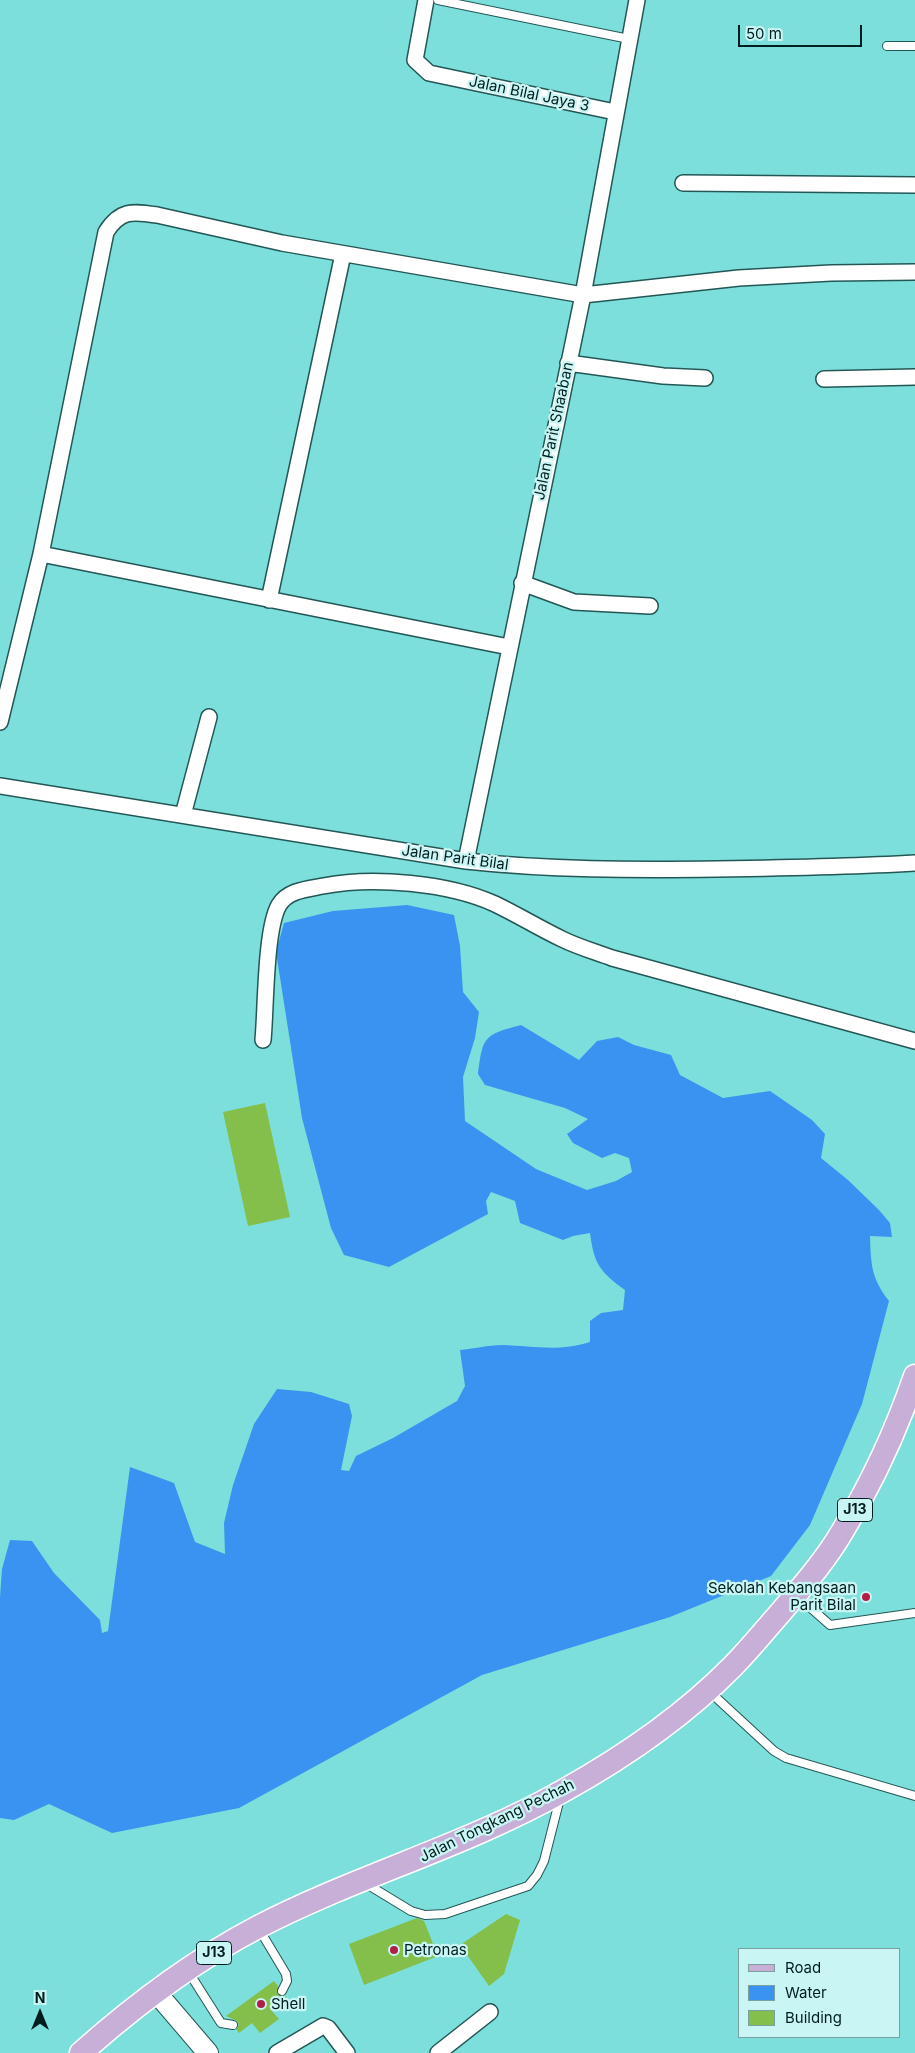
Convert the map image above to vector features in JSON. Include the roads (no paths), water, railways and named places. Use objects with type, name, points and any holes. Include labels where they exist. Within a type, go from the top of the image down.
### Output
[{"type":"main road","name":"Jalan Tongkang Pechah","points":[[81,2053],[155,1991],[187,1969],[258,1927],[423,1857],[562,1792],[651,1736],[733,1666],[796,1595],[840,1535],[870,1483],[896,1428],[915,1376]]},
{"type":"street","name":"Jalan Bilal Jaya 3","points":[[426,0],[415,60],[429,73],[615,112]]},
{"type":"street","name":"Jalan Parit Shaaban","points":[[466,861],[509,647],[530,586],[577,365],[591,294],[615,112],[637,0]]},
{"type":"street","points":[[683,183],[915,185]]},
{"type":"street","points":[[0,722],[41,554],[106,232],[113,221],[122,214],[139,212],[282,243],[591,294],[739,278],[911,272]]},
{"type":"street","points":[[269,600],[343,254]]},
{"type":"street","points":[[577,365],[663,376],[705,378]]},
{"type":"street","points":[[824,379],[915,377]]},
{"type":"street","points":[[41,554],[509,647]]},
{"type":"street","points":[[530,586],[574,602],[650,606]]},
{"type":"street","points":[[183,815],[209,717]]},
{"type":"street","name":"Jalan Parit Bilal","points":[[1,790],[183,815],[466,861],[530,868],[629,870],[841,867],[915,863]]},
{"type":"street","points":[[264,1040],[271,931],[280,904],[296,891],[338,883],[379,883],[414,884],[460,892],[494,904],[564,940],[612,958],[915,1042]]},
{"type":"street","points":[[155,1991],[208,2053]]},
{"type":"street","points":[[438,2053],[490,2012]]},
{"type":"street","points":[[277,2053],[323,2026],[328,2028],[347,2053]]},
{"type":"lane","points":[[438,0],[629,39]]},
{"type":"lane","points":[[887,46],[915,46]]},
{"type":"lane","points":[[796,1595],[830,1625],[915,1613]]},
{"type":"lane","points":[[707,1689],[774,1751],[786,1758],[915,1796]]},
{"type":"lane","points":[[363,1882],[412,1911],[425,1915],[445,1914],[528,1886],[538,1875],[544,1861],[562,1792]]},
{"type":"lane","points":[[258,1927],[286,1974],[287,1981],[282,1991]]},
{"type":"lane","points":[[187,1969],[221,2023],[233,2025]]},
{"type":"water","points":[[407,905],[454,915],[460,946],[463,992],[479,1012],[475,1038],[463,1077],[465,1121],[536,1169],[587,1190],[616,1181],[632,1172],[629,1158],[615,1153],[602,1158],[573,1143],[567,1134],[588,1119],[565,1108],[485,1085],[478,1074],[481,1052],[487,1039],[499,1032],[521,1025],[579,1060],[597,1041],[618,1037],[634,1045],[671,1055],[680,1075],[723,1098],[770,1091],[812,1120],[825,1134],[821,1158],[848,1180],[890,1223],[892,1237],[870,1236],[875,1278],[889,1301],[862,1404],[810,1525],[771,1576],[670,1617],[482,1675],[239,1808],[112,1833],[49,1804],[14,1820],[0,1818],[0,1597],[2,1569],[10,1540],[32,1541],[54,1573],[100,1620],[102,1633],[108,1631],[130,1467],[174,1483],[195,1542],[225,1554],[224,1523],[233,1485],[254,1424],[277,1389],[311,1392],[349,1404],[352,1416],[341,1470],[349,1471],[356,1456],[393,1438],[457,1401],[465,1386],[460,1350],[497,1345],[557,1348],[578,1345],[590,1342],[590,1321],[601,1313],[623,1310],[625,1290],[604,1272],[596,1260],[590,1233],[563,1240],[520,1223],[515,1201],[491,1192],[486,1201],[488,1214],[389,1267],[344,1255],[331,1228],[302,1118],[276,952],[284,923],[333,911]]},
{"type":"place","name":"Sekolah Kebangsaan Parit Bilal","points":[[866,1597]]},
{"type":"place","name":"Petronas","points":[[394,1950]]},
{"type":"place","name":"Shell","points":[[261,2004]]}]
